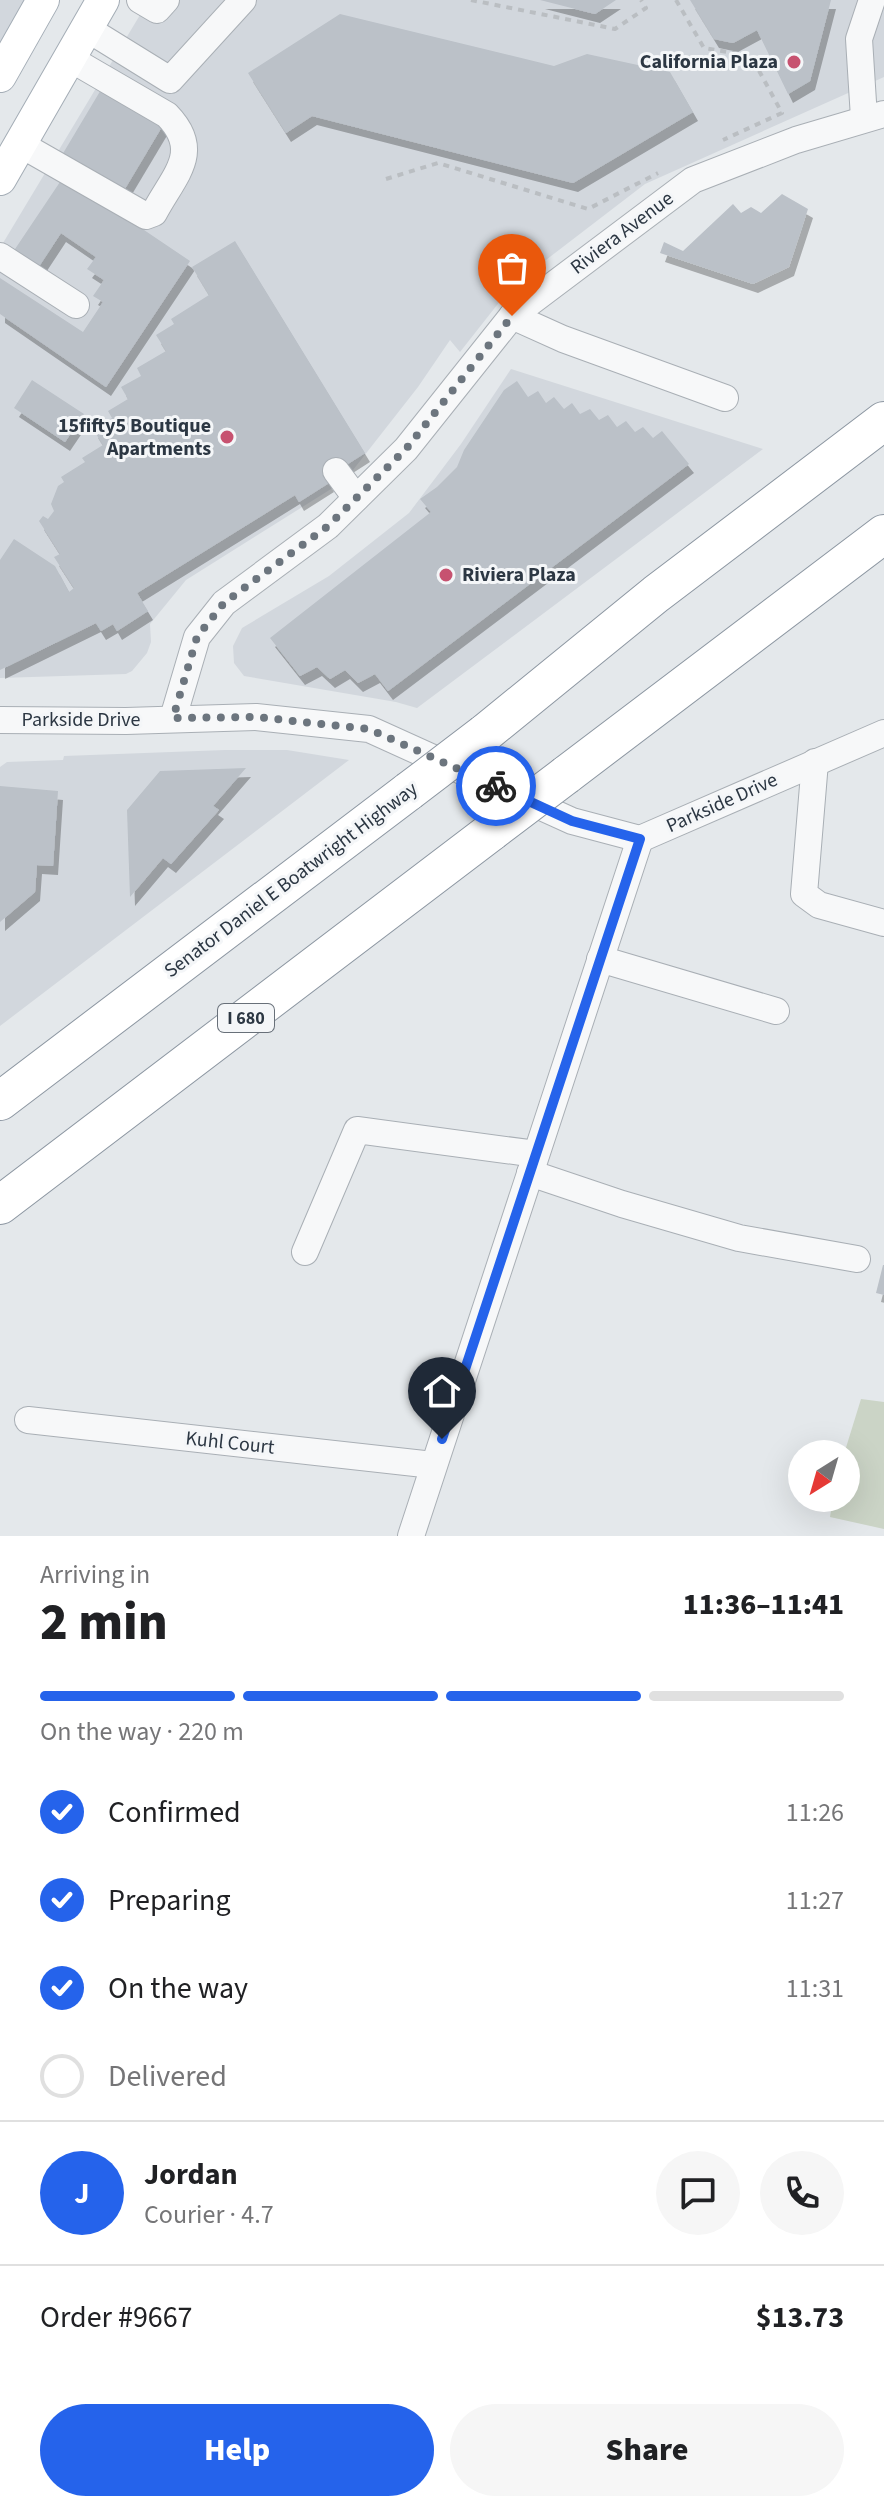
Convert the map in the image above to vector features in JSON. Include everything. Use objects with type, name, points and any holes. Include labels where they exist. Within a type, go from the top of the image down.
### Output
[{"type":"highway","name":"Senator Daniel E Boatwright Highway","points":[[0,1101],[484,734],[656,594],[884,421]]},
{"type":"highway","name":"I 680","points":[[0,1205],[884,534]]},
{"type":"main road","points":[[0,76],[43,0]]},
{"type":"main road","points":[[0,179],[103,0]]},
{"type":"street","points":[[140,0],[157,10],[166,0]]},
{"type":"street","points":[[86,28],[170,80],[243,0]]},
{"type":"street","points":[[872,0],[859,39],[874,116]]},
{"type":"street","points":[[20,144],[146,216],[154,213],[187,152],[179,127],[167,115],[69,58]]},
{"type":"street","name":"Riviera Avenue","points":[[173,718],[197,637],[224,603],[328,526],[406,449],[512,316],[693,180],[796,140],[874,116]]},
{"type":"street","points":[[0,256],[76,305]]},
{"type":"street","points":[[512,316],[563,339],[725,398]]},
{"type":"street","points":[[336,471],[356,498]]},
{"type":"street","name":"Parkside Drive","points":[[0,720],[126,721],[256,717],[369,729],[572,821],[640,839],[884,733]]},
{"type":"street","points":[[815,762],[804,894],[819,905],[884,923]]},
{"type":"street","points":[[411,1536],[640,839]]},
{"type":"street","points":[[600,959],[776,1011]]},
{"type":"street","points":[[305,1252],[357,1130],[533,1163],[622,1204],[739,1238],[857,1259]]},
{"type":"street","name":"Kuhl Court","points":[[28,1420],[433,1465]]},
{"type":"path","points":[[471,0],[615,29],[646,8],[641,0]]},
{"type":"path","points":[[676,0],[704,48],[751,56],[782,113],[715,143]]},
{"type":"path","points":[[386,179],[438,163],[588,209],[659,173]]},
{"type":"shaded area","points":[[0,0],[43,0],[0,76]]},
{"type":"shaded area","points":[[149,0],[884,0],[884,77],[645,184],[512,286],[460,352],[450,340],[418,387],[353,470],[331,489],[186,580],[150,624],[151,642],[147,653],[132,671],[126,674],[0,678],[0,248]]},
{"type":"shaded area","name":"Riviera Plaza","points":[[511,369],[763,449],[417,708],[244,676],[234,663],[233,646],[242,628],[329,576],[409,513],[461,444]]},
{"type":"shaded area","points":[[287,750],[349,760],[0,1026],[0,767],[7,762],[63,760],[64,756]]},
{"type":"green space","points":[[861,1399],[884,1402],[884,1529],[830,1517],[831,1512],[860,1512],[860,1440],[848,1440]]},
{"type":"building","points":[[540,0],[616,0],[595,14]]},
{"type":"building","name":"California Plaza","points":[[690,0],[831,0],[810,81],[788,94],[757,30],[733,43],[714,39]]},
{"type":"building","points":[[340,14],[554,66],[587,54],[670,72],[693,112],[573,183],[312,116],[286,133],[248,73]]},
{"type":"building","points":[[105,83],[166,120],[123,192],[62,155]]},
{"type":"building","points":[[64,176],[190,261],[106,387],[0,314],[0,278],[83,332],[103,302],[93,296],[104,280],[87,269],[96,257],[61,233],[36,271],[11,255]]},
{"type":"building","points":[[782,194],[808,209],[789,267],[753,284],[660,253],[664,242],[683,251],[733,204],[741,213],[751,207],[761,213]]},
{"type":"building","name":"15fifty5 Boutique Apartments","points":[[235,241],[365,453],[326,478],[329,483],[299,502],[295,495],[137,593],[148,611],[117,631],[113,624],[101,631],[96,623],[0,670],[0,560],[14,539],[55,566],[69,592],[74,588],[54,557],[60,554],[39,521],[43,516],[48,519],[54,511],[51,504],[58,486],[64,482],[61,477],[85,462],[82,458],[103,445],[93,429],[112,418],[108,411],[128,399],[121,387],[141,376],[137,368],[166,351],[156,335],[174,324],[171,319],[209,295],[192,267]]},
{"type":"building","points":[[32,380],[84,414],[65,442],[14,408]]},
{"type":"building","name":"Riviera Plaza","points":[[517,381],[528,397],[538,391],[546,403],[554,397],[564,409],[572,403],[580,414],[590,409],[599,420],[608,415],[617,427],[626,421],[635,432],[643,427],[653,438],[662,431],[689,464],[388,691],[375,674],[358,683],[345,670],[330,679],[317,667],[300,676],[270,638],[431,512],[420,499],[457,467],[464,450],[504,390]]},
{"type":"building","points":[[246,768],[213,806],[219,810],[171,864],[163,858],[130,897],[127,810],[160,771]]},
{"type":"building","points":[[0,786],[58,791],[53,866],[37,865],[35,892],[0,922]]},
{"type":"building","points":[[884,1265],[884,1295],[876,1293]]},
{"type":"way so far","points":[[496,786],[369,729],[256,717],[173,718],[197,637],[224,603],[328,526],[406,449],[512,316]]},
{"type":"place","name":"California Plaza","points":[[794,62]]},
{"type":"place","name":"15fifty5 Boutique Apartments","points":[[227,437]]},
{"type":"place","name":"Riviera Plaza","points":[[446,575]]},
{"type":"route","points":[[442,1439],[640,839],[572,821],[496,786]]}]
